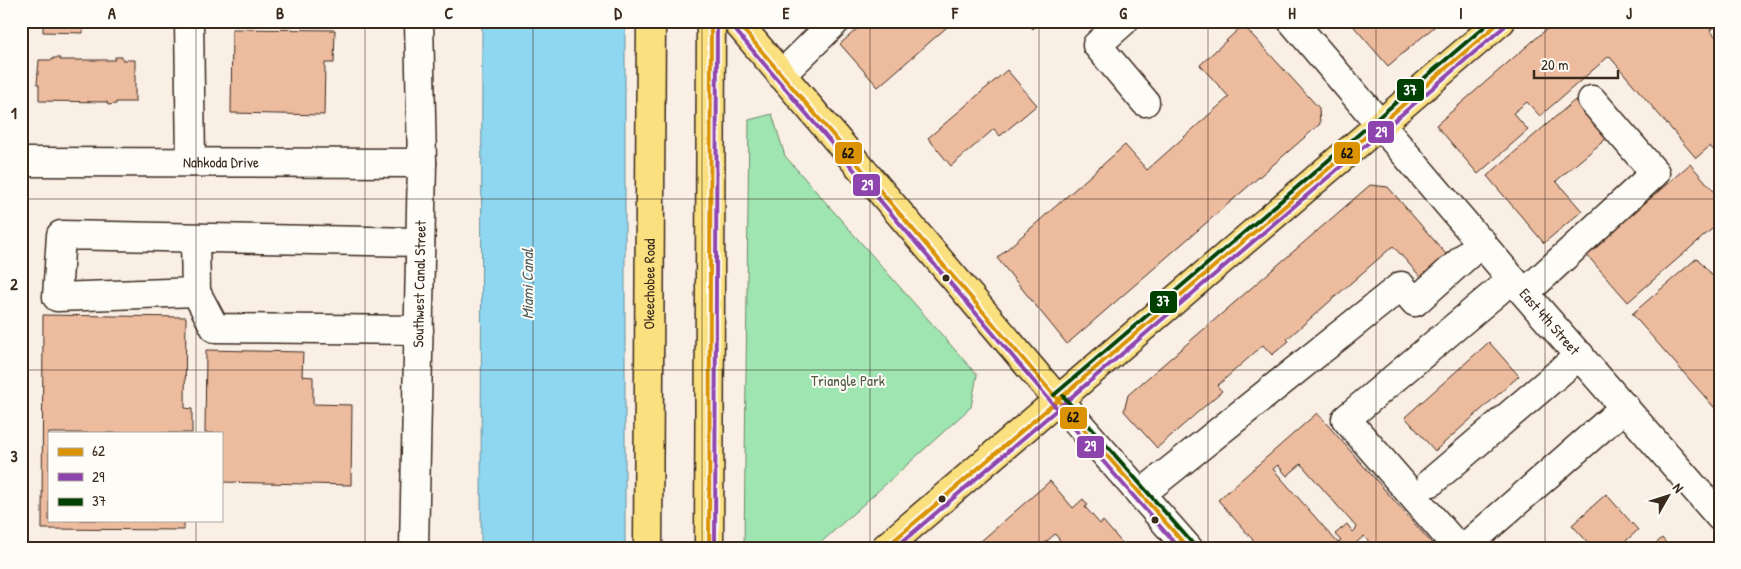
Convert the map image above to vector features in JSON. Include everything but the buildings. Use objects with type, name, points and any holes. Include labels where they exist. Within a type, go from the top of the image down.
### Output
[{"type":"main road","name":"Okeechobee Road","points":[[648,548],[652,21]]},
{"type":"main road","points":[[709,548],[711,21]]},
{"type":"main road","points":[[736,21],[1058,400]]},
{"type":"main road","points":[[885,548],[1381,125],[1500,21]]},
{"type":"street","points":[[189,21],[191,162]]},
{"type":"street","name":"Southwest Canal Street","points":[[414,548],[422,163],[419,21]]},
{"type":"street","points":[[781,75],[836,21]]},
{"type":"street","points":[[1124,21],[1097,45],[1145,102]]},
{"type":"street","name":"East 4th Street","points":[[1292,21],[1519,286],[1720,516]]},
{"type":"street","points":[[1458,548],[1346,419],[1519,286],[1655,173],[1592,100]]},
{"type":"street","name":"Nahkoda Drive","points":[[21,162],[422,163]]},
{"type":"street","points":[[196,292],[57,297],[61,235],[420,242]]},
{"type":"street","points":[[195,238],[196,292],[215,328],[419,330]]},
{"type":"street","points":[[1141,494],[1401,286],[1415,302],[1482,242]]},
{"type":"street","points":[[1431,482],[1580,355]]},
{"type":"street","points":[[1058,400],[1188,548]]},
{"type":"street","points":[[1464,548],[1625,407]]},
{"type":"green space","name":"Triangle Park","points":[[772,114],[785,156],[977,375],[971,407],[815,548],[744,548],[749,120]]},
{"type":"water","name":"Miami Canal","points":[[482,21],[625,21],[625,548],[481,548]]},
{"type":"transit line","name":"62","points":[[709,548],[711,21]]},
{"type":"transit line","name":"29","points":[[715,548],[717,21]]},
{"type":"transit line","name":"62","points":[[736,21],[1058,400],[1188,548]]},
{"type":"transit line","name":"37","points":[[1054,395],[1491,21]]},
{"type":"transit line","name":"62","points":[[885,548],[1501,21]]},
{"type":"transit line","name":"29","points":[[731,25],[1053,404],[1179,548]]},
{"type":"transit line","name":"29","points":[[895,548],[1505,26]]},
{"type":"transit line","name":"37","points":[[1063,396],[1193,544]]}]
